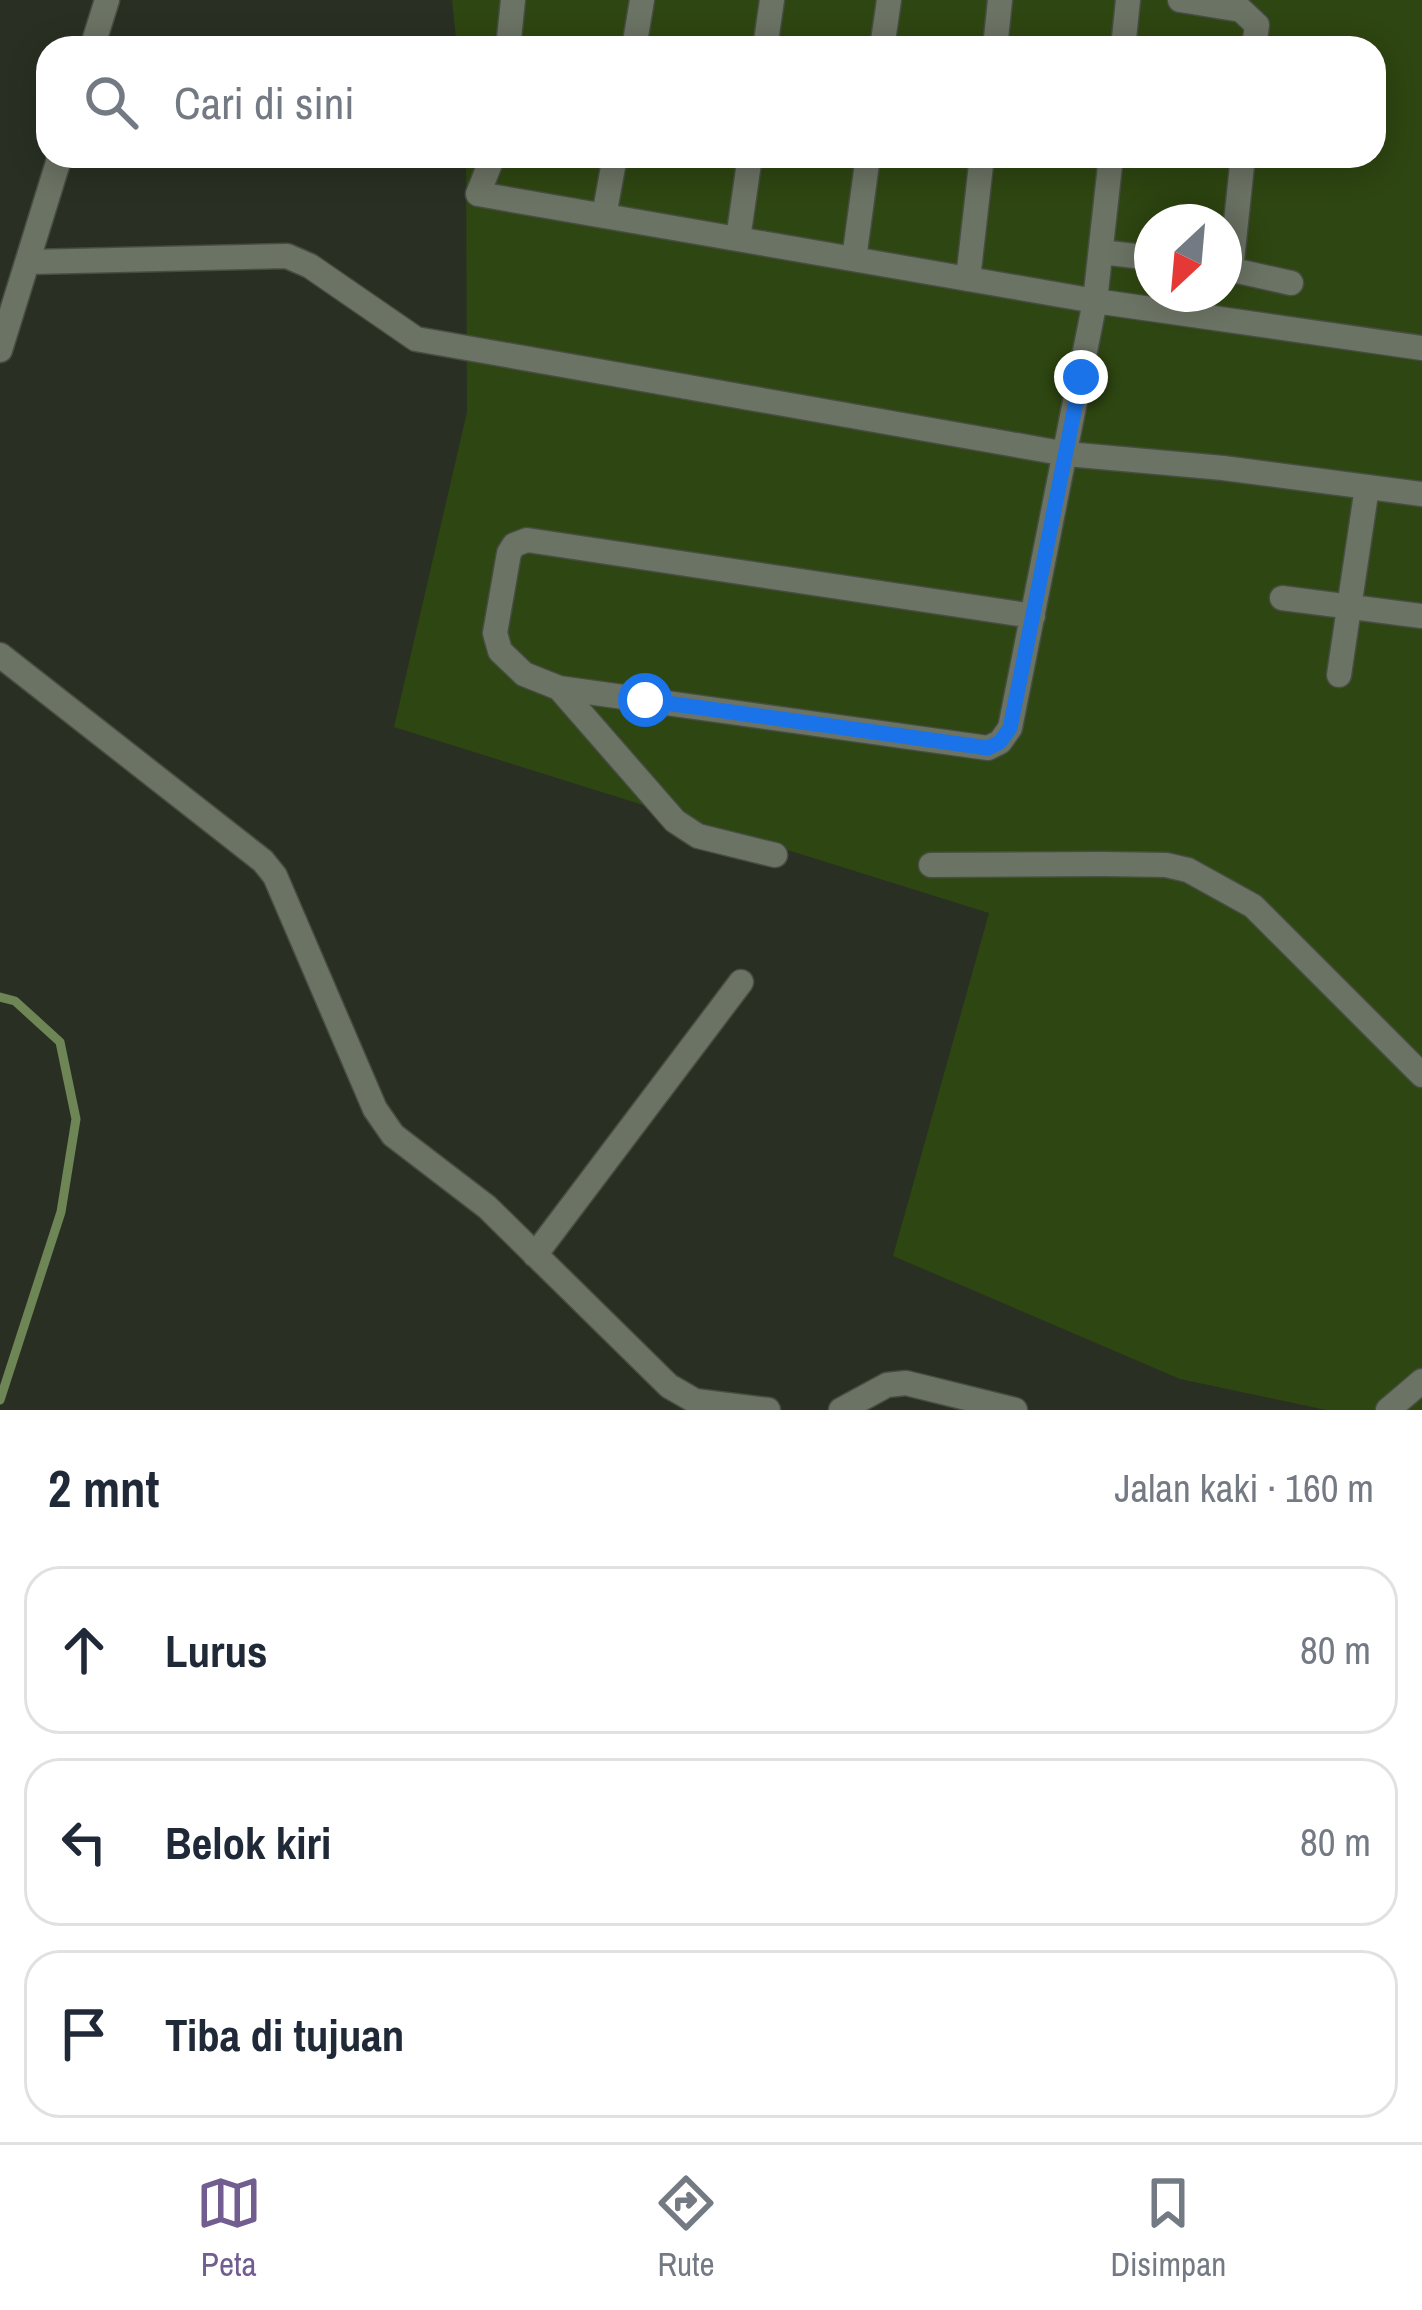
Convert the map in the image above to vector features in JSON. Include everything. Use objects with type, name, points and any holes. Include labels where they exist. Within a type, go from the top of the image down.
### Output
[{"type":"street","points":[[96,36],[107,0]]},
{"type":"street","points":[[509,36],[513,0]]},
{"type":"street","points":[[636,36],[642,0]]},
{"type":"street","points":[[767,36],[772,0]]},
{"type":"street","points":[[884,36],[889,0]]},
{"type":"street","points":[[996,36],[1000,0]]},
{"type":"street","points":[[1124,36],[1128,0]]},
{"type":"street","points":[[1180,0],[1256,9]]},
{"type":"street","points":[[0,350],[57,168]]},
{"type":"street","points":[[488,168],[478,194],[1095,301],[1422,348]]},
{"type":"street","points":[[604,216],[613,168]]},
{"type":"street","points":[[738,239],[748,168]]},
{"type":"street","points":[[854,259],[866,168]]},
{"type":"street","points":[[968,279],[981,168]]},
{"type":"street","points":[[1033,616],[527,540],[508,553],[495,633],[509,663],[559,688],[988,748],[1000,742],[1010,728],[1067,454],[1095,301],[1110,168]]},
{"type":"street","points":[[1237,204],[1241,168]]},
{"type":"street","points":[[1101,252],[1134,257]]},
{"type":"street","points":[[30,262],[287,256],[310,266],[416,339],[1067,454],[1422,494]]},
{"type":"street","points":[[1242,271],[1291,283]]},
{"type":"street","points":[[1340,675],[1367,487]]},
{"type":"street","points":[[1282,598],[1422,616]]},
{"type":"street","points":[[0,655],[263,861],[275,876],[375,1109],[393,1135],[487,1208],[669,1386],[695,1401],[768,1410]]},
{"type":"street","points":[[559,688],[675,821],[698,836],[775,855]]},
{"type":"street","points":[[931,866],[1145,865],[1188,870],[1253,906],[1422,1075]]},
{"type":"street","points":[[536,1255],[741,982]]},
{"type":"street","points":[[1388,1410],[1422,1382]]},
{"type":"street","points":[[841,1410],[886,1385],[906,1383],[1016,1410]]},
{"type":"green space","points":[[452,0],[1422,0],[1422,1410],[1326,1410],[1180,1379],[893,1256],[989,913],[394,727],[467,412],[466,168],[1386,168],[1386,36],[456,36]]},
{"type":"waterway","points":[[0,997],[15,1001],[60,1042],[76,1119],[61,1212],[0,1400]]},
{"type":"route","points":[[645,700],[988,748],[1000,742],[1010,728],[1081,377]]}]
